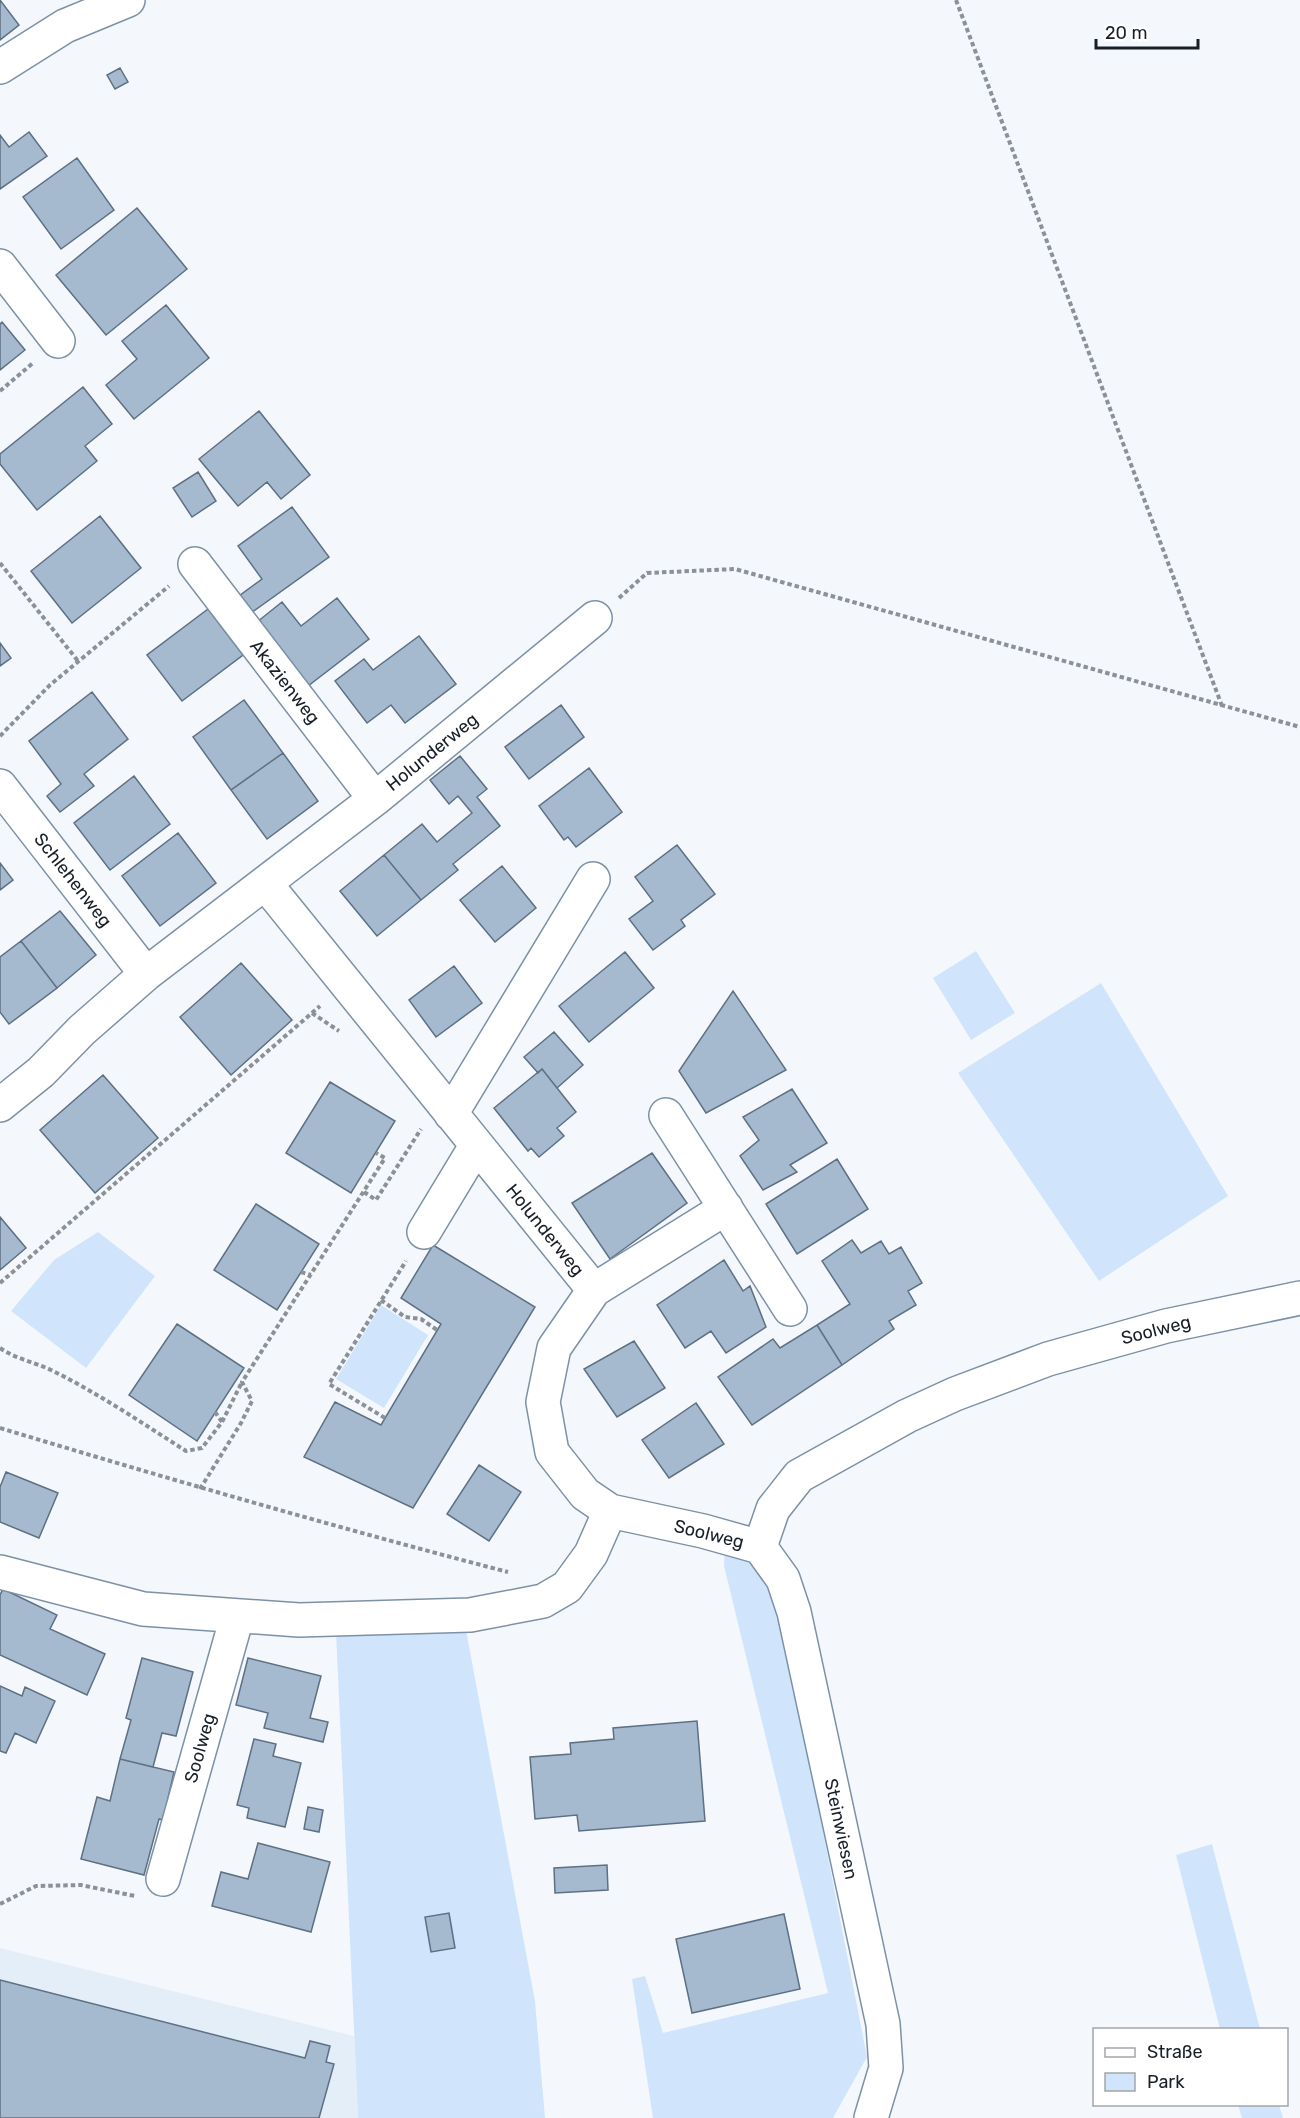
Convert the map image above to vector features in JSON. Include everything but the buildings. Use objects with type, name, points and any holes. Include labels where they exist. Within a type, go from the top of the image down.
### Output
[{"type":"street","points":[[0,67],[65,26],[128,0]]},
{"type":"street","points":[[0,266],[58,341]]},
{"type":"street","name":"Akazienweg","points":[[195,564],[375,799]]},
{"type":"street","name":"Holunderweg","points":[[0,1106],[41,1072],[82,1030],[146,974],[375,799],[595,618]]},
{"type":"street","name":"Schlehenweg","points":[[0,786],[146,974]]},
{"type":"street","points":[[445,1107],[593,879]]},
{"type":"street","name":"Holunderweg","points":[[265,883],[594,1290]]},
{"type":"street","points":[[666,1115],[790,1309]]},
{"type":"street","points":[[424,1232],[477,1146]]},
{"type":"street","name":"Holunderweg","points":[[610,1511],[585,1494],[552,1452],[543,1402],[554,1348],[594,1290],[726,1208]]},
{"type":"street","name":"Soolweg","points":[[610,1511],[703,1531],[760,1547],[773,1509],[799,1476],[907,1416],[955,1394],[1048,1359],[1166,1326],[1300,1298]]},
{"type":"street","points":[[0,1572],[143,1610],[299,1620],[470,1615],[543,1601],[567,1587],[591,1554],[610,1511]]},
{"type":"street","name":"Steinwiesen","points":[[760,1547],[783,1579],[794,1612],[883,2024],[886,2068],[871,2118]]},
{"type":"street","name":"Soolweg","points":[[162,1879],[237,1617]]},
{"type":"path","points":[[956,0],[1222,706]]},
{"type":"path","points":[[0,391],[58,341]]},
{"type":"path","points":[[0,563],[78,661]]},
{"type":"path","points":[[0,736],[50,685],[195,564]]},
{"type":"path","points":[[595,618],[647,573],[735,569],[1300,727]]},
{"type":"path","points":[[0,1283],[346,984]]},
{"type":"path","points":[[364,1192],[376,1200],[445,1107]]},
{"type":"path","points":[[0,1348],[11,1356],[50,1370],[186,1451],[202,1448],[222,1422],[242,1382],[385,1158],[375,1153]]},
{"type":"path","points":[[385,1418],[328,1384],[424,1232]]},
{"type":"path","points":[[301,1272],[311,1275]]},
{"type":"path","points":[[381,1300],[405,1317],[421,1319],[437,1330]]},
{"type":"path","points":[[200,1489],[252,1401],[242,1382]]},
{"type":"path","points":[[215,1413],[222,1422]]},
{"type":"path","points":[[0,1428],[355,1533],[511,1573]]},
{"type":"path","points":[[0,1904],[36,1886],[81,1885],[154,1900],[162,1879]]},
{"type":"shaded area","points":[[0,1948],[354,2036],[358,2118],[0,2118]]},
{"type":"green space","points":[[976,951],[1015,1013],[971,1040],[933,978]]},
{"type":"green space","points":[[1101,983],[1228,1196],[1099,1281],[958,1073]]},
{"type":"green space","points":[[98,1232],[155,1276],[86,1368],[11,1311],[54,1260]]},
{"type":"green space","points":[[381,1305],[428,1335],[384,1408],[336,1379]]},
{"type":"green space","points":[[761,1514],[867,2057],[833,2118],[653,2118],[632,1979],[645,1976],[663,2033],[828,1993],[724,1566],[725,1541]]},
{"type":"green space","points":[[466,1630],[535,2001],[545,2118],[358,2118],[336,1632]]},
{"type":"green space","points":[[1212,1844],[1260,2028],[1220,2028],[1176,1855]]},
{"type":"green space","points":[[1238,2106],[1279,2106],[1283,2118],[1242,2118]]}]
